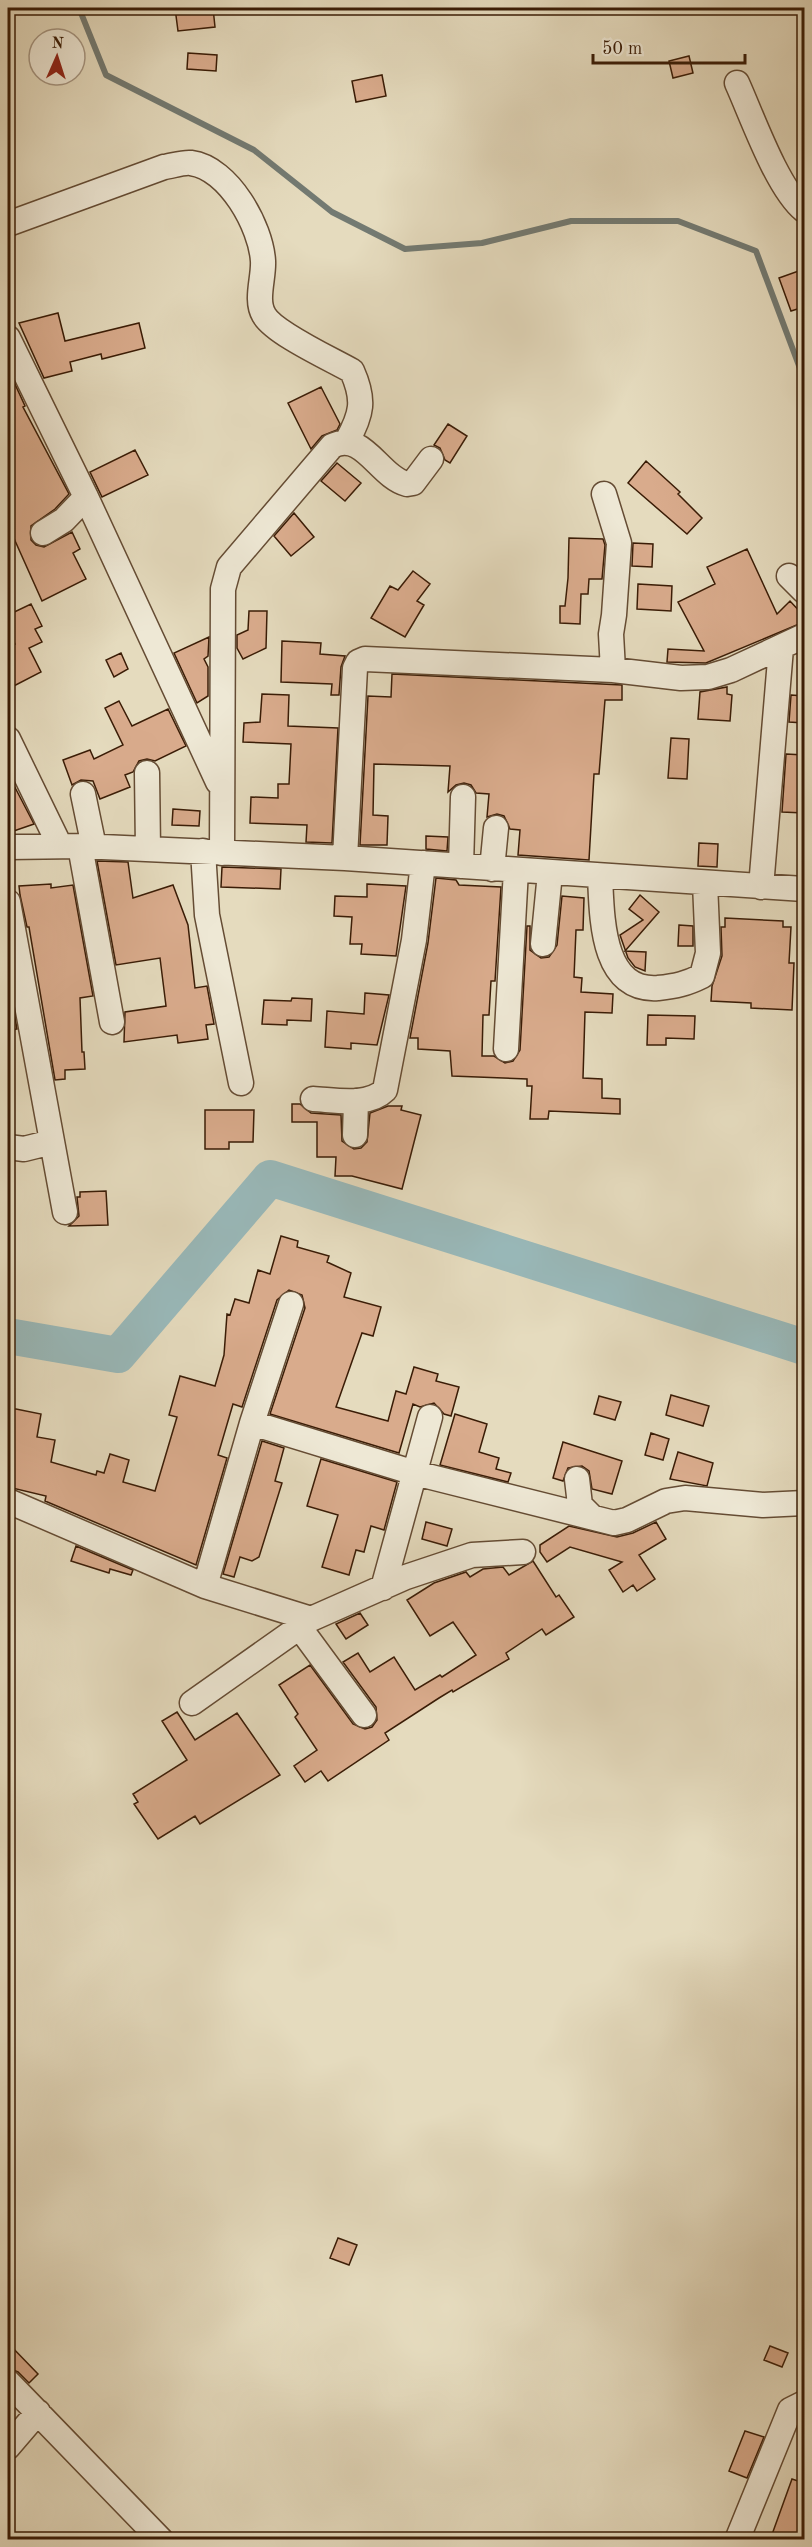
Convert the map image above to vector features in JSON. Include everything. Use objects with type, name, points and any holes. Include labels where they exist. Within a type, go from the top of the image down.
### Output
[{"type":"street","points":[[737,83],[766,149],[795,202],[804,210]]},
{"type":"street","points":[[8,224],[164,167],[191,163],[212,172],[237,194],[259,237],[264,280],[260,302],[262,313],[272,326],[352,371],[361,398],[360,418],[347,441],[332,446],[229,567],[225,576],[222,790],[212,852],[207,915],[241,1083]]},
{"type":"street","points":[[8,338],[86,497],[222,790]]},
{"type":"street","points":[[347,441],[407,484],[413,483],[431,459]]},
{"type":"street","points":[[604,494],[619,543],[614,615],[610,634],[613,670]]},
{"type":"street","points":[[43,533],[64,520],[86,497]]},
{"type":"street","points":[[345,858],[355,668],[358,662],[365,658],[613,670],[681,678],[708,677],[731,670],[804,636]]},
{"type":"street","points":[[761,887],[781,648]]},
{"type":"street","points":[[8,739],[78,846]]},
{"type":"street","points":[[147,773],[148,849]]},
{"type":"street","points":[[83,794],[78,846],[112,1022]]},
{"type":"street","points":[[461,866],[463,796]]},
{"type":"street","points":[[492,868],[496,828]]},
{"type":"street","points":[[8,847],[78,846],[345,858],[804,889]]},
{"type":"street","points":[[313,1100],[356,1101],[378,1097],[385,1090],[414,940],[423,863]]},
{"type":"street","points":[[506,1049],[516,870]]},
{"type":"street","points":[[543,944],[549,873]]},
{"type":"street","points":[[600,876],[602,912],[609,953],[623,978],[644,988],[684,986],[702,975],[708,953],[705,883]]},
{"type":"street","points":[[8,902],[17,1007],[52,1142],[65,1212]]},
{"type":"street","points":[[355,1135],[356,1101]]},
{"type":"street","points":[[8,1147],[24,1149],[52,1142]]},
{"type":"street","points":[[205,1586],[252,1423],[291,1304]]},
{"type":"street","points":[[383,1588],[430,1417]]},
{"type":"street","points":[[252,1423],[415,1473],[614,1523],[627,1520],[666,1502],[685,1498],[763,1504],[804,1503]]},
{"type":"street","points":[[577,1479],[580,1505],[592,1517]]},
{"type":"street","points":[[8,1501],[205,1586],[306,1624],[364,1715]]},
{"type":"street","points":[[192,1703],[306,1624],[383,1588],[472,1556],[523,1552]]},
{"type":"street","points":[[8,2382],[154,2537]]},
{"type":"street","points":[[737,2540],[790,2410],[804,2403]]},
{"type":"street","points":[[8,2447],[38,2412]]},
{"type":"building","points":[[175,8],[213,8],[215,27],[178,31]]},
{"type":"building","points":[[188,53],[217,55],[216,71],[187,69]]},
{"type":"building","points":[[689,56],[693,73],[673,78],[669,61]]},
{"type":"building","points":[[382,75],[386,96],[356,102],[352,81]]},
{"type":"building","points":[[804,269],[804,307],[791,311],[779,278]]},
{"type":"building","points":[[58,313],[65,341],[139,323],[145,348],[102,359],[101,354],[70,362],[72,371],[44,378],[19,323]]},
{"type":"building","points":[[8,369],[25,406],[23,407],[69,494],[55,509],[31,526],[31,540],[36,545],[44,547],[72,532],[80,549],[73,553],[86,579],[42,601],[8,525]]},
{"type":"building","points":[[321,387],[340,424],[337,430],[322,436],[311,449],[288,403]]},
{"type":"building","points":[[448,424],[467,436],[450,463],[445,460],[440,448],[434,445]]},
{"type":"building","points":[[135,450],[148,475],[102,497],[90,472]]},
{"type":"building","points":[[646,461],[680,492],[678,494],[702,518],[687,534],[628,483]]},
{"type":"building","points":[[337,463],[361,483],[345,501],[321,481]]},
{"type":"building","points":[[294,513],[314,537],[291,556],[274,536]]},
{"type":"building","points":[[569,538],[603,539],[605,545],[602,579],[589,579],[588,594],[581,594],[580,624],[560,623],[560,606],[565,606],[568,578]]},
{"type":"building","points":[[633,543],[653,544],[652,567],[632,566]]},
{"type":"building","points":[[747,549],[777,614],[790,601],[804,616],[804,622],[706,663],[667,662],[668,649],[704,651],[678,602],[715,584],[707,567]]},
{"type":"building","points":[[413,571],[430,584],[417,601],[424,605],[405,637],[371,618],[390,586],[398,590]]},
{"type":"building","points":[[638,584],[672,586],[671,611],[637,609]]},
{"type":"building","points":[[31,604],[42,626],[35,629],[42,642],[29,648],[41,672],[8,689],[8,647],[15,644],[8,628],[8,615]]},
{"type":"building","points":[[249,611],[267,611],[266,648],[243,659],[237,648],[237,635],[248,630]]},
{"type":"building","points":[[209,637],[208,656],[204,659],[208,667],[208,696],[197,703],[174,653]]},
{"type":"building","points":[[282,641],[321,643],[320,654],[345,656],[341,667],[339,695],[331,695],[332,684],[281,682]]},
{"type":"building","points":[[121,653],[128,669],[114,677],[106,660]]},
{"type":"building","points":[[392,674],[622,685],[622,700],[605,700],[599,774],[594,774],[589,860],[518,855],[520,830],[510,829],[504,816],[497,814],[487,817],[489,794],[476,793],[471,785],[464,783],[456,785],[448,792],[450,766],[374,764],[373,815],[388,816],[387,845],[360,845],[368,696],[391,697]]},
{"type":"building","points":[[727,687],[727,694],[732,695],[730,721],[698,719],[700,692]]},
{"type":"building","points":[[262,694],[289,695],[288,726],[338,728],[332,843],[306,842],[307,825],[250,823],[251,797],[278,798],[278,784],[289,784],[291,744],[243,742],[244,723],[260,722]]},
{"type":"building","points":[[791,695],[804,696],[804,723],[789,722]]},
{"type":"building","points":[[119,701],[132,726],[168,709],[186,746],[155,761],[147,759],[139,761],[133,772],[125,775],[130,787],[100,799],[93,781],[81,780],[72,785],[63,760],[90,750],[94,759],[123,745],[105,708]]},
{"type":"building","points":[[671,738],[689,739],[687,779],[668,778]]},
{"type":"building","points":[[786,754],[804,755],[804,813],[782,812]]},
{"type":"building","points":[[8,774],[34,824],[8,833]]},
{"type":"building","points":[[173,809],[200,811],[199,826],[172,825]]},
{"type":"building","points":[[426,836],[448,837],[447,851],[426,849]]},
{"type":"building","points":[[699,843],[718,844],[717,867],[698,866]]},
{"type":"building","points":[[97,861],[128,862],[133,898],[173,885],[188,925],[195,988],[207,986],[214,1024],[206,1025],[208,1039],[178,1043],[177,1035],[124,1042],[125,1012],[166,1006],[160,958],[116,965]]},
{"type":"building","points":[[222,867],[281,869],[280,889],[221,887]]},
{"type":"building","points":[[436,878],[456,880],[459,885],[501,887],[495,981],[491,981],[489,1015],[483,1015],[482,1056],[494,1056],[505,1063],[513,1061],[520,1050],[527,926],[530,926],[530,950],[541,958],[549,957],[557,945],[562,896],[584,898],[583,930],[576,930],[574,977],[582,978],[581,992],[613,994],[612,1013],[585,1012],[583,1078],[602,1079],[602,1098],[620,1099],[620,1114],[549,1111],[548,1119],[530,1119],[532,1086],[527,1086],[527,1079],[452,1076],[450,1051],[418,1049],[418,1038],[410,1038],[428,943]]},
{"type":"building","points":[[51,884],[51,888],[73,885],[93,996],[80,998],[85,1069],[65,1070],[65,1079],[55,1080],[29,927],[27,927],[19,886]]},
{"type":"building","points":[[367,884],[406,886],[396,956],[361,954],[362,944],[350,944],[352,917],[334,916],[335,896],[367,897]]},
{"type":"building","points":[[640,895],[659,912],[625,951],[620,935],[643,920],[629,909]]},
{"type":"building","points":[[725,918],[783,921],[783,927],[791,927],[789,963],[794,963],[792,1010],[751,1008],[751,1003],[711,1001],[712,986],[722,956],[721,927],[725,927]]},
{"type":"building","points":[[679,925],[693,926],[693,946],[678,946]]},
{"type":"building","points":[[626,951],[646,952],[645,971],[635,967]]},
{"type":"building","points":[[8,978],[17,1029],[8,1031]]},
{"type":"building","points":[[365,993],[389,995],[377,1045],[351,1043],[351,1049],[325,1047],[327,1011],[364,1014]]},
{"type":"building","points":[[292,998],[312,999],[311,1021],[287,1020],[287,1025],[262,1024],[264,1000],[291,1001]]},
{"type":"building","points":[[648,1015],[695,1016],[694,1039],[666,1038],[666,1045],[647,1045]]},
{"type":"building","points":[[292,1104],[300,1104],[311,1113],[341,1115],[342,1141],[354,1149],[361,1148],[367,1142],[370,1113],[388,1106],[402,1106],[401,1110],[421,1115],[402,1189],[352,1176],[335,1176],[336,1157],[317,1157],[317,1122],[292,1122]]},
{"type":"building","points":[[205,1110],[254,1110],[253,1142],[229,1142],[229,1149],[205,1149]]},
{"type":"building","points":[[106,1191],[108,1225],[69,1226],[79,1216],[77,1197],[80,1197],[80,1192]]},
{"type":"building","points":[[281,1236],[298,1241],[297,1247],[329,1256],[327,1262],[351,1273],[344,1297],[381,1307],[373,1336],[362,1333],[336,1407],[388,1421],[396,1391],[406,1394],[414,1367],[438,1374],[436,1381],[459,1387],[451,1416],[444,1414],[434,1403],[420,1407],[413,1404],[399,1453],[270,1414],[305,1308],[302,1295],[289,1290],[277,1300],[242,1407],[233,1404],[218,1455],[227,1458],[196,1565],[45,1501],[46,1496],[8,1487],[8,1409],[16,1409],[41,1414],[37,1437],[55,1440],[51,1462],[96,1475],[97,1471],[104,1473],[110,1454],[129,1460],[123,1482],[155,1491],[177,1417],[169,1415],[180,1376],[215,1386],[224,1355],[227,1314],[230,1315],[235,1299],[249,1303],[258,1270],[270,1274]]},
{"type":"building","points":[[671,1395],[709,1406],[703,1426],[666,1415]]},
{"type":"building","points":[[599,1396],[621,1402],[615,1420],[594,1414]]},
{"type":"building","points":[[455,1414],[487,1424],[479,1452],[499,1458],[496,1469],[511,1473],[508,1482],[440,1465]]},
{"type":"building","points":[[651,1433],[669,1439],[663,1460],[645,1455]]},
{"type":"building","points":[[262,1441],[284,1448],[275,1481],[282,1483],[259,1557],[252,1561],[240,1557],[234,1577],[223,1574]]},
{"type":"building","points":[[563,1442],[622,1461],[612,1494],[592,1489],[589,1471],[582,1466],[568,1468],[563,1481],[553,1478]]},
{"type":"building","points":[[678,1452],[713,1463],[707,1486],[670,1479]]},
{"type":"building","points":[[321,1459],[397,1482],[384,1530],[371,1526],[364,1552],[356,1550],[349,1575],[322,1567],[338,1515],[307,1506]]},
{"type":"building","points":[[426,1522],[452,1529],[447,1546],[422,1539]]},
{"type":"building","points":[[656,1522],[666,1539],[639,1555],[655,1579],[637,1591],[633,1585],[623,1592],[609,1570],[622,1562],[570,1547],[547,1562],[540,1552],[540,1545],[569,1526],[617,1537],[633,1533]]},
{"type":"building","points":[[76,1546],[133,1570],[131,1575],[110,1569],[109,1573],[71,1561]]},
{"type":"building","points":[[533,1561],[556,1597],[559,1595],[574,1617],[546,1635],[542,1629],[506,1653],[509,1659],[453,1692],[452,1690],[385,1733],[389,1740],[328,1781],[321,1771],[305,1782],[294,1766],[317,1750],[295,1717],[298,1714],[279,1685],[310,1665],[353,1724],[365,1729],[372,1727],[377,1720],[376,1707],[343,1662],[358,1653],[370,1672],[394,1657],[415,1690],[440,1675],[442,1677],[476,1655],[453,1622],[430,1636],[407,1600],[434,1583],[466,1572],[470,1577],[483,1569],[503,1567],[509,1575]]},
{"type":"building","points":[[360,1613],[368,1625],[346,1639],[336,1624]]},
{"type":"building","points":[[177,1712],[195,1740],[237,1713],[280,1775],[200,1824],[195,1816],[158,1839],[134,1804],[138,1802],[133,1794],[187,1760],[162,1721]]},
{"type":"building","points":[[338,2238],[357,2245],[349,2265],[330,2258]]},
{"type":"building","points":[[8,2343],[38,2374],[29,2383],[18,2372],[8,2368]]},
{"type":"building","points":[[770,2346],[788,2353],[782,2367],[764,2360]]},
{"type":"building","points":[[745,2431],[764,2437],[747,2478],[729,2471]]},
{"type":"building","points":[[792,2479],[804,2483],[804,2540],[770,2540]]},
{"type":"waterway","points":[[79,8],[106,75],[254,150],[332,212],[405,249],[482,243],[571,221],[678,221],[756,251],[804,379]]},
{"type":"waterway","points":[[8,1336],[118,1355],[270,1178],[804,1347]]}]
